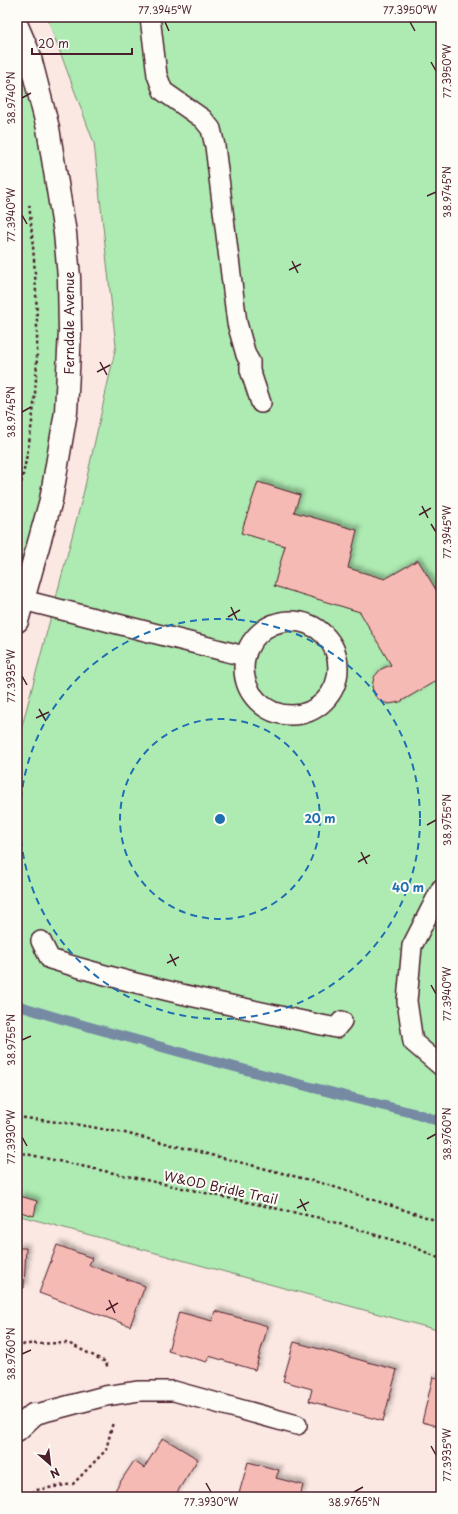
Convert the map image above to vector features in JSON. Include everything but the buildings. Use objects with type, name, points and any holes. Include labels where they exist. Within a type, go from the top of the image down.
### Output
[{"type":"street","name":"Ferndale Avenue","points":[[17,26],[29,54],[48,128],[65,233],[69,277],[70,331],[66,412],[51,500],[20,610]]},
{"type":"street","points":[[17,1430],[33,1415]]},
{"type":"lane","points":[[150,17],[157,75],[163,91],[203,119],[211,128],[216,146],[237,323],[246,355],[250,362],[250,370],[261,403]]},
{"type":"lane","points":[[20,610],[244,656]]},
{"type":"lane","points":[[290,620],[306,622],[320,629],[331,640],[337,655],[339,671],[335,686],[327,699],[314,709],[299,714],[284,714],[268,710],[256,700],[247,687],[243,672],[244,656],[251,642],[261,630],[275,623],[290,620]]},
{"type":"lane","points":[[441,889],[412,946],[407,1001],[413,1042],[441,1066]]},
{"type":"lane","points":[[42,941],[50,959],[151,987],[336,1028],[342,1021]]},
{"type":"lane","points":[[33,1415],[105,1396],[139,1391],[174,1391],[297,1425]]},
{"type":"path","points":[[17,135],[22,158]]},
{"type":"path","points":[[17,500],[23,476],[34,407],[37,333],[34,259],[28,197]]},
{"type":"path","points":[[17,1117],[74,1124],[125,1133],[326,1184],[441,1222]]},
{"type":"path","name":"W&OD Bridle Trail","points":[[17,1152],[320,1218],[412,1246],[441,1259]]},
{"type":"green space","points":[[47,17],[441,17],[441,1331],[17,1215],[17,745],[83,495],[116,346],[94,143]]},
{"type":"green space","points":[[17,23],[29,54],[69,349],[17,620]]},
{"type":"waterway","points":[[17,1005],[67,1021],[421,1115],[441,1122]]}]
